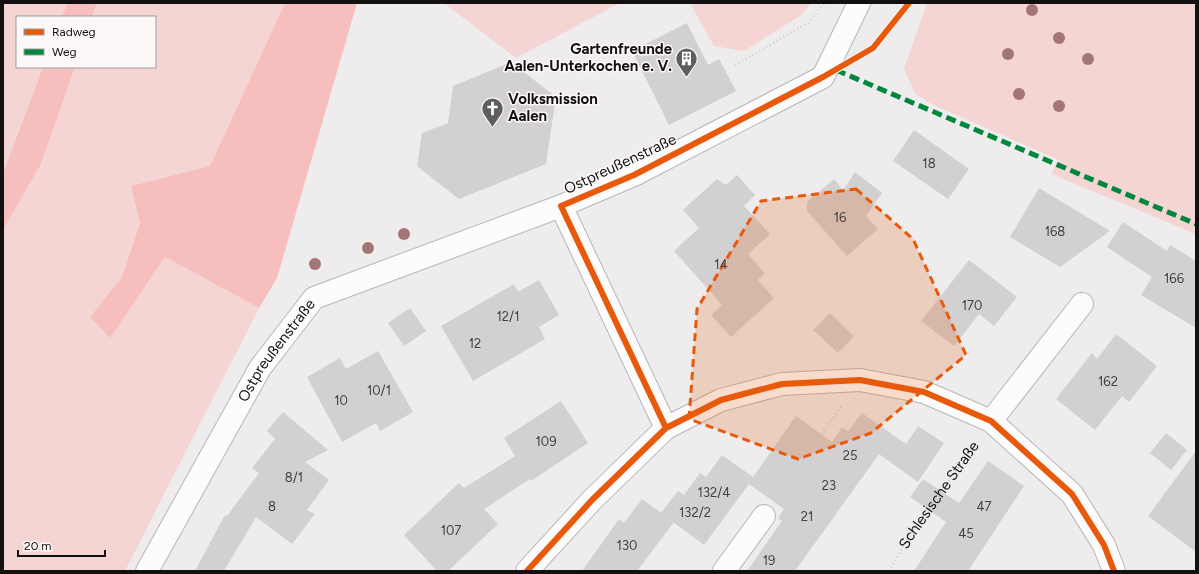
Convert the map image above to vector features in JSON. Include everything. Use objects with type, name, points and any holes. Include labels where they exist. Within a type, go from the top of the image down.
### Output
[{"type":"street","name":"Ostpreußenstraße","points":[[147,571],[260,368],[314,298],[561,206],[634,175],[823,77],[859,3]]},
{"type":"street","name":"Ostpreußenstraße","points":[[561,206],[666,428]]},
{"type":"street","points":[[991,421],[1082,304]]},
{"type":"street","points":[[527,571],[592,500],[666,428],[722,400],[782,384],[860,380],[924,392],[991,421],[1072,494],[1104,545],[1114,571]]},
{"type":"street","points":[[724,571],[764,516]]},
{"type":"path","points":[[735,65],[808,23],[824,3]]},
{"type":"path","points":[[764,516],[860,380]]},
{"type":"highlighted area","points":[[856,189],[913,239],[966,355],[871,433],[798,459],[689,419],[697,309],[761,201]]},
{"type":"shaded area","points":[[3,3],[67,3],[62,16],[16,16],[16,68],[43,68],[3,173]]},
{"type":"shaded area","points":[[67,3],[97,3],[92,16],[62,16]]},
{"type":"shaded area","points":[[97,3],[285,3],[210,166],[132,186],[140,223],[122,277],[91,317],[110,337],[165,257],[259,308],[125,571],[3,571],[3,230],[41,164],[75,68],[156,68],[156,16],[92,16]]},
{"type":"shaded area","points":[[285,3],[357,3],[277,278],[259,308],[165,257],[110,338],[90,317],[122,277],[140,223],[131,186],[210,166]]},
{"type":"shaded area","points":[[444,3],[620,3],[516,58]]},
{"type":"shaded area","points":[[690,3],[811,3],[803,14],[744,51],[714,46]]},
{"type":"shaded area","points":[[927,3],[1196,3],[1196,234],[1051,174],[1059,160],[927,102],[915,93],[904,69]]},
{"type":"shaded area","points":[[43,68],[75,68],[41,164],[3,230],[3,173]]},
{"type":"building","name":"Gartenfreunde Aalen-Unterkochen e. V.","points":[[687,23],[708,65],[719,59],[736,91],[669,125],[632,51]]},
{"type":"building","name":"Volksmission Aalen","points":[[511,62],[556,97],[546,164],[459,199],[417,166],[422,133],[448,123],[453,86]]},
{"type":"building","points":[[914,130],[969,169],[948,199],[893,161]]},
{"type":"building","points":[[855,172],[882,193],[866,216],[878,229],[847,256],[807,211],[807,202],[834,179],[843,190]]},
{"type":"building","points":[[737,175],[755,195],[744,206],[770,234],[748,254],[765,273],[758,280],[774,298],[731,337],[711,315],[722,305],[674,251],[699,228],[683,210],[717,179],[726,185]]},
{"type":"building","points":[[1039,188],[1110,231],[1060,267],[1010,237]]},
{"type":"building","points":[[1123,222],[1167,251],[1170,245],[1196,261],[1196,328],[1141,295],[1152,277],[1107,247]]},
{"type":"building","points":[[969,260],[1017,297],[994,326],[979,314],[954,346],[921,321]]},
{"type":"building","points":[[539,280],[559,315],[539,327],[545,339],[473,381],[441,326],[514,284],[518,292]]},
{"type":"building","points":[[410,308],[426,331],[404,346],[388,323]]},
{"type":"building","points":[[830,313],[854,336],[838,353],[813,330]]},
{"type":"building","points":[[1116,334],[1157,366],[1129,402],[1122,396],[1095,430],[1056,399],[1092,353],[1097,359]]},
{"type":"building","points":[[378,351],[413,412],[380,431],[376,423],[342,442],[307,377],[340,358],[346,369]]},
{"type":"building","points":[[561,401],[588,443],[531,481],[530,479],[484,509],[498,524],[448,571],[437,571],[404,535],[459,483],[464,488],[515,456],[504,438]]},
{"type":"building","points":[[283,412],[328,450],[305,462],[329,480],[307,510],[315,514],[292,544],[256,517],[224,571],[195,571],[225,515],[227,516],[259,473],[252,468],[275,439],[267,431]]},
{"type":"building","points":[[862,413],[906,444],[918,426],[944,443],[918,482],[879,454],[795,571],[747,571],[782,521],[778,518],[784,509],[749,484],[704,545],[661,513],[678,491],[684,495],[700,473],[706,477],[722,455],[753,477],[796,416],[832,442],[842,427],[848,431]]},
{"type":"building","points":[[1166,433],[1187,450],[1171,470],[1150,453]]},
{"type":"building","points":[[1196,451],[1196,552],[1148,516]]},
{"type":"building","points":[[988,461],[1024,486],[968,571],[914,571],[946,522],[910,497],[923,479],[959,503]]},
{"type":"building","points":[[642,499],[674,522],[637,571],[582,571],[619,519],[624,523]]},
{"type":"marked path","points":[[836,70],[1196,224]]},
{"type":"cycle path","points":[[666,428],[561,206],[634,175],[823,77],[873,48],[909,3]]},
{"type":"cycle path","points":[[527,571],[592,500],[666,428],[721,400],[782,384],[860,380],[924,392],[991,421],[1072,494],[1104,545],[1114,571]]},
{"type":"place","name":"Gartenfreunde Aalen-Unterkochen e. V.","points":[[687,78]]},
{"type":"place","name":"Volksmission Aalen","points":[[493,128]]}]
